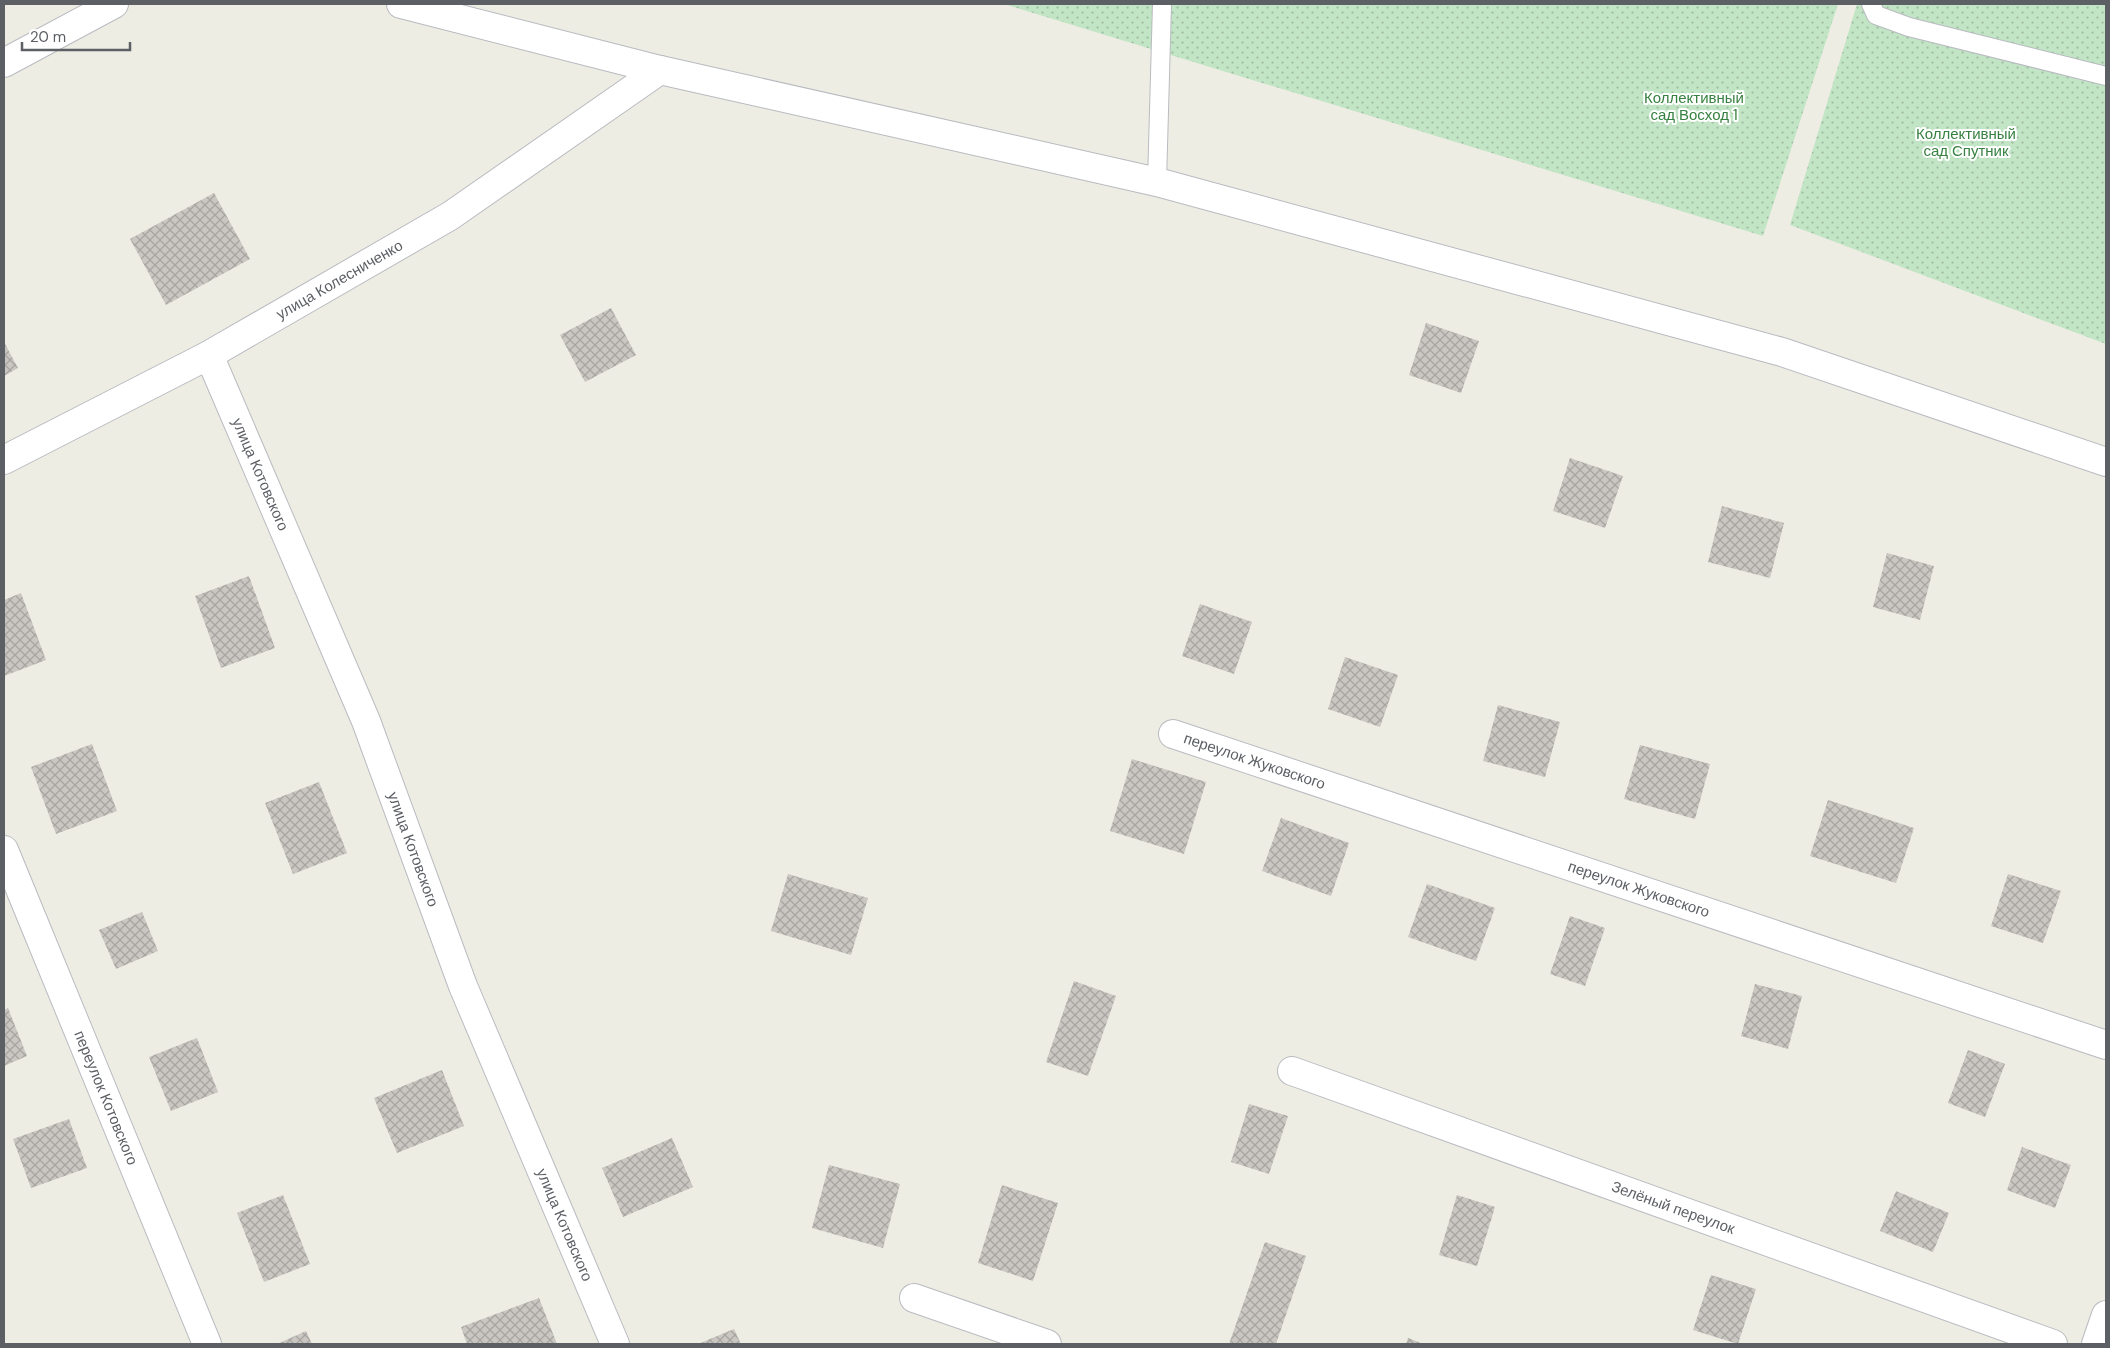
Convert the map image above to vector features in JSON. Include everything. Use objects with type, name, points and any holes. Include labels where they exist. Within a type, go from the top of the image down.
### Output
[{"type":"street","points":[[4,63],[114,4]]},
{"type":"street","points":[[401,4],[660,70],[1157,182],[1782,352],[2106,462]]},
{"type":"street","name":"улица Колесниченко","points":[[4,460],[209,355],[450,216],[660,70]]},
{"type":"street","name":"улица Котовского","points":[[209,355],[366,721],[463,986],[615,1344]]},
{"type":"street","name":"переулок Жуковского","points":[[1173,734],[2106,1045]]},
{"type":"street","name":"переулок Котовского","points":[[4,850],[207,1344]]},
{"type":"street","name":"Зелёный переулок","points":[[1292,1071],[2053,1344]]},
{"type":"street","points":[[914,1298],[1047,1344]]},
{"type":"street","points":[[2096,1344],[2106,1315]]},
{"type":"lane","points":[[1157,182],[1162,4]]},
{"type":"lane","points":[[1871,4],[1876,15],[1909,27],[2106,76]]},
{"type":"green space","name":"Коллективный сад Восход 1","points":[[1004,4],[1838,4],[1763,236]]},
{"type":"green space","name":"Коллективный сад Спутник","points":[[1857,4],[2106,4],[2106,344],[1790,225]]},
{"type":"building","points":[[214,193],[250,259],[166,305],[130,239]]},
{"type":"building","points":[[611,308],[636,355],[585,382],[560,335]]},
{"type":"building","points":[[1426,323],[1479,341],[1461,393],[1409,375]]},
{"type":"building","points":[[4,342],[18,368],[4,376]]},
{"type":"building","points":[[1570,458],[1623,476],[1605,528],[1553,511]]},
{"type":"building","points":[[1722,506],[1784,523],[1770,578],[1708,562]]},
{"type":"building","points":[[1887,553],[1934,566],[1920,620],[1873,607]]},
{"type":"building","points":[[249,576],[275,648],[221,668],[195,596]]},
{"type":"building","points":[[21,593],[46,660],[4,676],[4,600]]},
{"type":"building","points":[[1200,604],[1252,622],[1234,674],[1182,656]]},
{"type":"building","points":[[1345,657],[1398,675],[1380,727],[1328,709]]},
{"type":"building","points":[[1498,705],[1560,722],[1545,777],[1483,761]]},
{"type":"building","points":[[92,744],[117,811],[56,834],[31,767]]},
{"type":"building","points":[[1640,745],[1710,764],[1695,819],[1624,799]]},
{"type":"building","points":[[1132,759],[1206,782],[1184,854],[1110,831]]},
{"type":"building","points":[[319,782],[347,853],[293,874],[265,803]]},
{"type":"building","points":[[1828,800],[1914,828],[1896,883],[1810,856]]},
{"type":"building","points":[[1281,818],[1349,843],[1331,896],[1262,871]]},
{"type":"building","points":[[788,874],[868,898],[851,955],[771,931]]},
{"type":"building","points":[[2008,874],[2061,891],[2043,943],[1991,926]]},
{"type":"building","points":[[1427,884],[1495,908],[1476,961],[1408,937]]},
{"type":"building","points":[[142,912],[158,951],[116,969],[99,930]]},
{"type":"building","points":[[1570,916],[1605,928],[1585,986],[1550,974]]},
{"type":"building","points":[[1074,981],[1116,996],[1088,1076],[1046,1062]]},
{"type":"building","points":[[1755,984],[1802,996],[1788,1049],[1741,1036]]},
{"type":"building","points":[[8,1008],[27,1056],[4,1066],[4,1010]]},
{"type":"building","points":[[197,1038],[218,1092],[171,1111],[149,1057]]},
{"type":"building","points":[[1968,1050],[2005,1064],[1985,1117],[1948,1103]]},
{"type":"building","points":[[442,1070],[464,1126],[397,1153],[374,1098]]},
{"type":"building","points":[[1249,1104],[1288,1116],[1269,1174],[1231,1162]]},
{"type":"building","points":[[69,1119],[87,1168],[31,1188],[13,1139]]},
{"type":"building","points":[[672,1138],[693,1187],[623,1217],[602,1168]]},
{"type":"building","points":[[2022,1147],[2071,1165],[2055,1208],[2007,1190]]},
{"type":"building","points":[[829,1165],[900,1184],[883,1248],[812,1228]]},
{"type":"building","points":[[1002,1185],[1058,1203],[1033,1281],[978,1263]]},
{"type":"building","points":[[1896,1191],[1949,1213],[1933,1252],[1880,1231]]},
{"type":"building","points":[[283,1195],[310,1264],[264,1282],[237,1213]]},
{"type":"building","points":[[1457,1195],[1495,1207],[1477,1266],[1439,1255]]},
{"type":"building","points":[[1265,1242],[1306,1256],[1276,1344],[1229,1344]]},
{"type":"building","points":[[1711,1275],[1756,1289],[1738,1344],[1693,1330]]},
{"type":"building","points":[[539,1298],[557,1344],[467,1344],[461,1327]]},
{"type":"building","points":[[734,1329],[741,1344],[698,1344]]},
{"type":"building","points":[[306,1331],[312,1344],[277,1344]]},
{"type":"building","points":[[1408,1338],[1424,1344],[1406,1344]]}]
